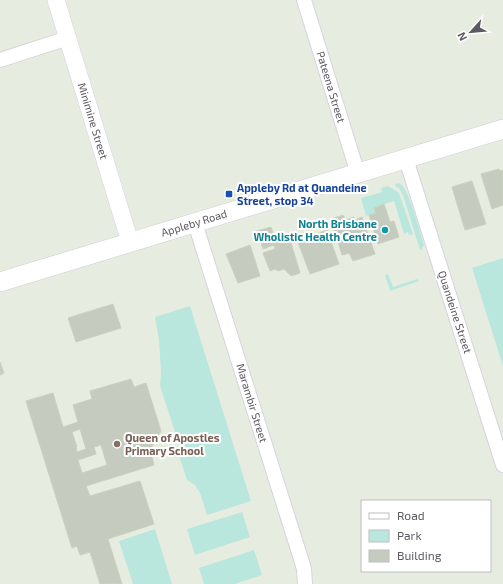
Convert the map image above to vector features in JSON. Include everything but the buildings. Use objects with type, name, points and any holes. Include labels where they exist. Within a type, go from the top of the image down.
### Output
[{"type":"main road","name":"Appleby Road","points":[[0,282],[503,129]]},
{"type":"street","name":"Minimine Street","points":[[56,0],[130,242]]},
{"type":"street","name":"Pateena Street","points":[[304,0],[358,174]]},
{"type":"street","points":[[0,60],[68,38]]},
{"type":"street","name":"Quandeine Street","points":[[406,159],[503,465]]},
{"type":"street","name":"Marambir Street","points":[[195,222],[301,559],[304,569],[305,584]]},
{"type":"green space","points":[[399,183],[403,186],[407,193],[414,211],[424,245],[421,250],[403,195],[395,184]]},
{"type":"green space","points":[[388,186],[399,193],[413,234],[409,235],[408,232],[404,234],[394,201],[375,207],[376,213],[366,216],[361,198],[382,192],[381,188]]},
{"type":"green space","points":[[503,258],[503,366],[472,268]]},
{"type":"green space","points":[[388,274],[393,287],[417,279],[419,281],[390,291],[385,275]]},
{"type":"green space","points":[[190,306],[251,501],[207,515],[200,493],[195,485],[187,480],[177,449],[180,447],[160,386],[161,373],[159,340],[155,317]]},
{"type":"green space","points":[[242,512],[250,537],[195,555],[187,529]]},
{"type":"green space","points":[[155,529],[172,584],[133,584],[119,541]]},
{"type":"green space","points":[[254,550],[262,575],[235,584],[204,584],[199,568]]},
{"type":"place","name":"Appleby Rd at Quandeine Street, stop 34","points":[[229,194]]},
{"type":"place","name":"North Brisbane Wholistic Health Centre","points":[[385,230]]},
{"type":"place","name":"Queen of Apostles Primary School","points":[[117,444]]}]
